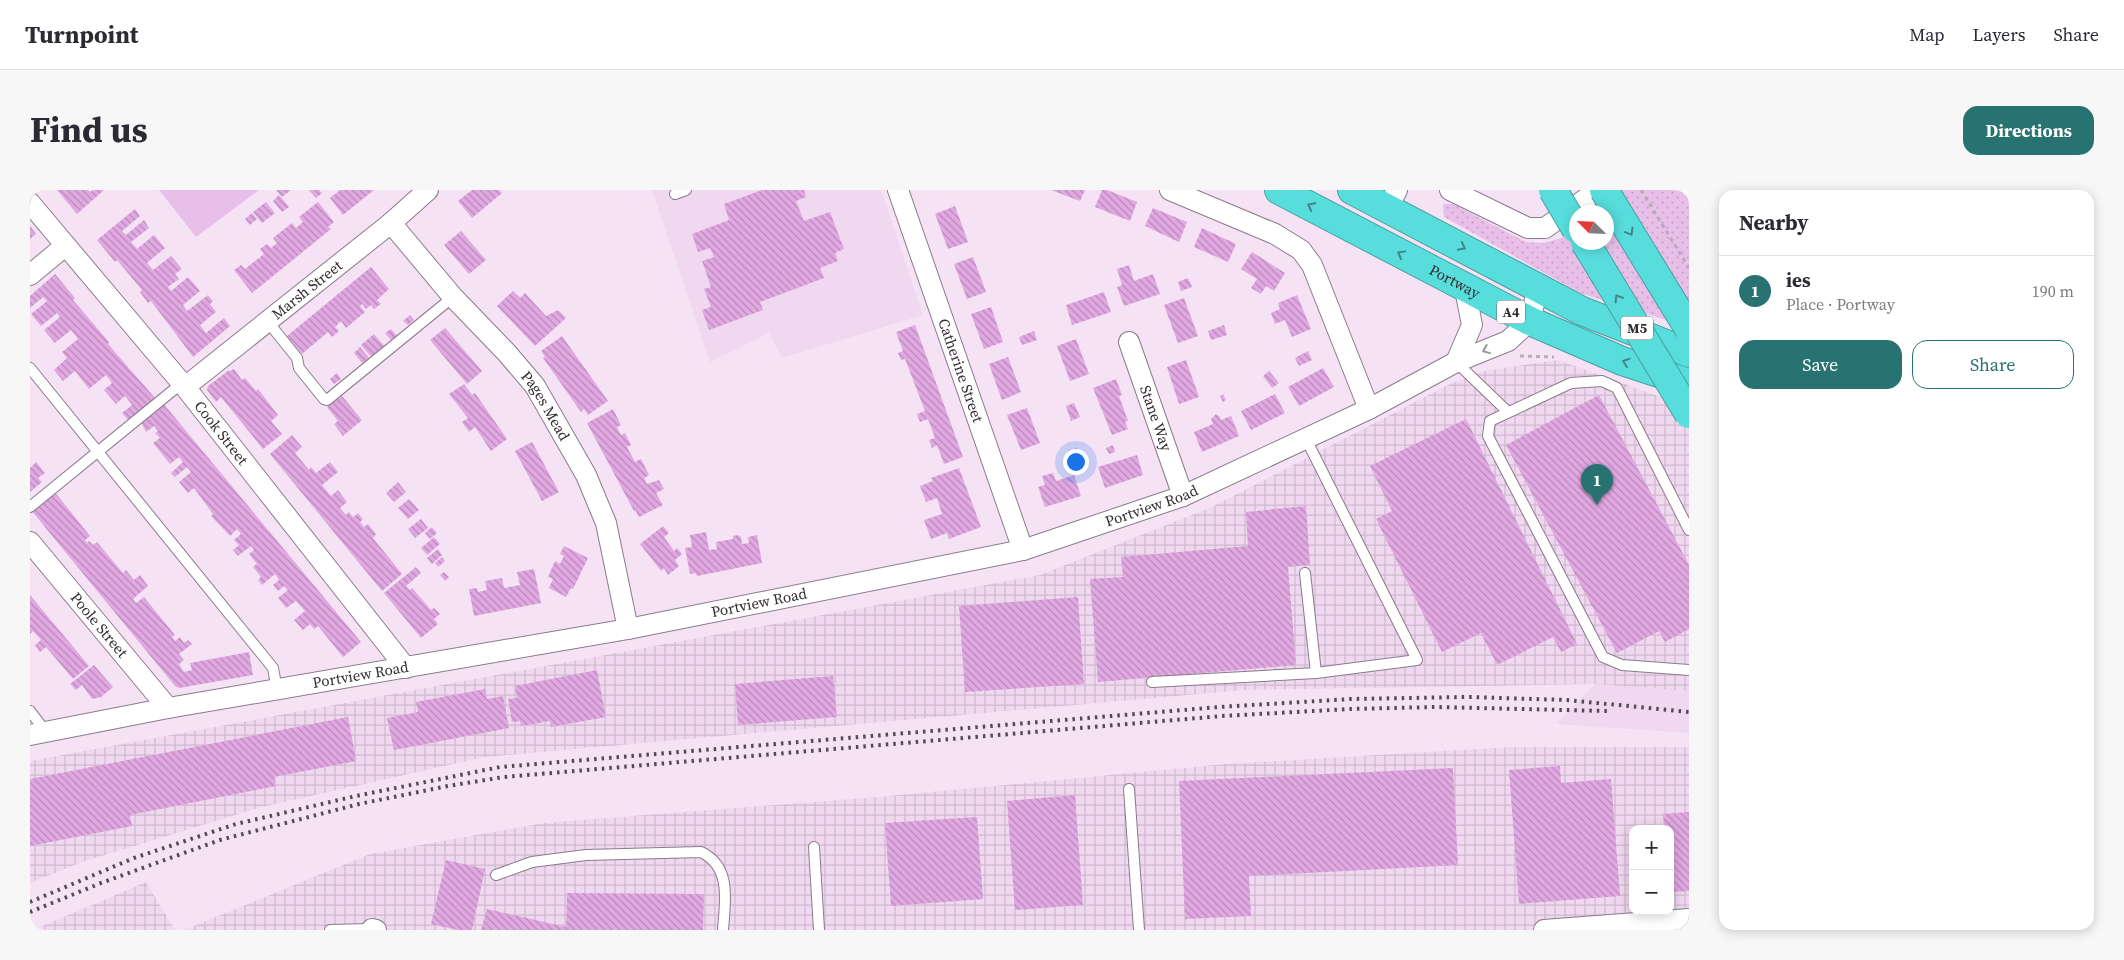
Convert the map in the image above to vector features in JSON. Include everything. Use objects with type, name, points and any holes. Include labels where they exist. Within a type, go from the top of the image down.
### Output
[{"type":"highway","name":"Portway","points":[[1280,190],[1342,221],[1465,289],[1530,321],[1622,361],[1689,383]]},
{"type":"highway","name":"A4","points":[[1352,190],[1392,199],[1538,287],[1582,311],[1689,353]]},
{"type":"highway","points":[[1553,190],[1569,216]]},
{"type":"highway","points":[[1604,190],[1689,329]]},
{"type":"highway","name":"M5","points":[[1590,250],[1689,414]]},
{"type":"street","name":"Marsh Street","points":[[184,385],[268,322],[391,223],[428,190]]},
{"type":"street","name":"Catherine Street","points":[[898,190],[1023,550]]},
{"type":"street","points":[[1170,190],[1275,234],[1301,250],[1312,265],[1369,409]]},
{"type":"street","points":[[1450,190],[1528,228],[1545,228],[1598,190]]},
{"type":"street","name":"Cook Street","points":[[30,203],[184,385],[406,668]]},
{"type":"street","name":"Pages Mead","points":[[391,223],[453,297],[506,352],[535,386],[586,475],[606,523],[628,629]]},
{"type":"street","points":[[30,275],[65,246]]},
{"type":"street","points":[[1530,321],[1538,287]]},
{"type":"street","points":[[1456,362],[1472,325],[1465,289]]},
{"type":"street","name":"Portview Road","points":[[38,733],[168,708],[628,629],[1023,550],[1183,496],[1369,409],[1456,362],[1508,341],[1530,321]]},
{"type":"street","name":"Stane Way","points":[[1129,342],[1183,496]]},
{"type":"street","name":"Poole Street","points":[[30,542],[168,708]]},
{"type":"street","points":[[1544,930],[1624,927],[1689,919]]},
{"type":"lane","points":[[675,194],[686,190]]},
{"type":"lane","points":[[268,322],[297,358],[299,368],[324,399],[327,400],[453,297]]},
{"type":"lane","points":[[1456,362],[1508,412]]},
{"type":"lane","points":[[30,368],[273,668],[277,690]]},
{"type":"lane","points":[[1689,530],[1617,388],[1602,381],[1571,383],[1490,421],[1488,436],[1602,657],[1622,665],[1689,670]]},
{"type":"lane","points":[[30,508],[98,451],[184,385]]},
{"type":"lane","points":[[1152,682],[1316,673],[1417,660],[1306,439]]},
{"type":"lane","points":[[1305,573],[1316,673]]},
{"type":"lane","points":[[30,711],[38,733]]},
{"type":"lane","points":[[1129,789],[1139,930]]},
{"type":"lane","points":[[814,847],[819,930]]},
{"type":"lane","points":[[496,875],[532,862],[586,856],[701,852],[715,863],[726,887],[723,930]]},
{"type":"lane","points":[[330,930],[374,929]]},
{"type":"path","points":[[1642,190],[1689,268]]},
{"type":"shaded area","points":[[159,190],[259,190],[196,237]]},
{"type":"shaded area","points":[[652,190],[881,190],[923,315],[782,358],[769,333],[710,362]]},
{"type":"shaded area","points":[[1622,190],[1689,190],[1689,327],[1580,293],[1444,217],[1443,204],[1453,204],[1526,242],[1543,243],[1561,238],[1569,232],[1569,250],[1614,250],[1614,205],[1602,205]]},
{"type":"shaded area","points":[[1558,360],[1689,407],[1689,691],[1595,684],[1244,690],[485,757],[262,807],[82,862],[30,883],[30,761],[1040,575],[1212,507],[1450,384],[1484,371]]},
{"type":"shaded area","points":[[1595,684],[1689,691],[1689,733],[1556,724]]},
{"type":"shaded area","points":[[1511,747],[1689,747],[1689,930],[184,930],[370,854],[544,823],[878,797],[1226,764]]},
{"type":"shaded area","points":[[146,882],[175,930],[33,930]]},
{"type":"building","points":[[57,190],[88,190],[90,192],[93,190],[104,190],[77,214]]},
{"type":"building","points":[[276,190],[291,190],[282,197]]},
{"type":"building","points":[[309,190],[319,190],[322,193],[316,198]]},
{"type":"building","points":[[340,190],[374,190],[343,215],[330,198]]},
{"type":"building","points":[[472,190],[499,190],[502,193],[472,218],[458,201]]},
{"type":"building","points":[[762,190],[804,190],[806,197],[796,201],[804,221],[830,212],[844,249],[835,253],[838,261],[820,268],[824,278],[760,302],[763,310],[709,330],[702,310],[711,307],[704,289],[711,287],[702,261],[714,257],[710,248],[698,252],[692,234],[729,220],[724,204]]},
{"type":"building","points":[[1051,190],[1085,190],[1080,201]]},
{"type":"building","points":[[1102,190],[1107,190],[1137,202],[1130,221],[1095,207]]},
{"type":"building","points":[[279,195],[289,207],[282,212],[273,201]]},
{"type":"building","points":[[266,202],[275,213],[262,223],[253,212]]},
{"type":"building","points":[[318,202],[334,222],[328,227],[331,229],[252,293],[234,270],[241,265],[245,269],[264,254],[260,249],[267,244],[271,248],[277,243],[273,238],[292,223],[296,228],[303,222],[299,217]]},
{"type":"building","points":[[955,206],[968,242],[948,249],[935,214]]},
{"type":"building","points":[[1153,208],[1187,222],[1179,242],[1145,226]]},
{"type":"building","points":[[135,209],[140,216],[122,231],[126,235],[144,220],[149,228],[131,242],[137,249],[154,235],[165,248],[147,263],[153,270],[171,256],[182,269],[175,274],[179,279],[168,287],[171,291],[188,277],[200,291],[183,305],[187,311],[208,295],[213,301],[210,304],[216,312],[200,325],[206,333],[224,318],[230,326],[193,357],[151,301],[148,303],[140,292],[142,290],[97,240]]},
{"type":"building","points":[[252,213],[257,219],[250,225],[245,219]]},
{"type":"building","points":[[30,226],[36,234],[30,239]]},
{"type":"building","points":[[1202,228],[1236,244],[1228,262],[1194,247]]},
{"type":"building","points":[[461,231],[486,260],[469,274],[444,245]]},
{"type":"building","points":[[1252,252],[1285,273],[1274,291],[1266,286],[1261,294],[1251,288],[1257,279],[1241,269]]},
{"type":"building","points":[[973,257],[986,292],[967,299],[954,264]]},
{"type":"building","points":[[1129,265],[1134,281],[1153,274],[1160,294],[1124,306],[1117,287],[1122,285],[1117,269]]},
{"type":"building","points":[[371,267],[389,289],[377,300],[381,304],[374,309],[371,305],[366,309],[362,304],[360,306],[365,312],[346,328],[341,321],[335,327],[339,331],[332,337],[328,332],[302,354],[287,336]]},
{"type":"building","points":[[55,274],[75,298],[73,300],[109,342],[108,344],[155,398],[128,420],[122,413],[132,405],[125,396],[116,404],[104,390],[112,383],[106,375],[89,389],[75,371],[63,381],[54,370],[67,358],[62,352],[78,339],[71,330],[55,343],[44,330],[60,317],[57,313],[41,326],[31,314],[47,301],[43,297],[30,308],[30,296]]},
{"type":"building","points":[[1188,278],[1192,287],[1181,291],[1178,282]]},
{"type":"building","points":[[513,291],[520,298],[525,293],[546,316],[558,310],[566,318],[535,346],[497,306]]},
{"type":"building","points":[[1104,292],[1111,312],[1072,325],[1066,305]]},
{"type":"building","points":[[1297,295],[1311,329],[1292,337],[1285,320],[1275,324],[1271,313],[1280,309],[1278,303]]},
{"type":"building","points":[[1184,298],[1198,336],[1178,343],[1164,305]]},
{"type":"building","points":[[991,307],[1003,342],[984,349],[971,314]]},
{"type":"building","points":[[410,315],[414,320],[408,325],[403,321]]},
{"type":"building","points":[[915,325],[963,457],[944,464],[937,445],[932,448],[929,440],[935,438],[928,419],[920,422],[917,414],[925,411],[905,359],[901,360],[898,353],[903,351],[896,332]]},
{"type":"building","points":[[1224,325],[1227,335],[1211,340],[1208,331]]},
{"type":"building","points":[[445,328],[482,371],[467,384],[430,340]]},
{"type":"building","points":[[391,329],[397,336],[391,340],[385,333]]},
{"type":"building","points":[[1034,331],[1037,340],[1022,345],[1019,337]]},
{"type":"building","points":[[374,334],[385,347],[372,358],[361,345]]},
{"type":"building","points":[[562,336],[608,401],[588,415],[584,409],[581,412],[543,358],[545,357],[541,351]]},
{"type":"building","points":[[1076,339],[1089,374],[1070,381],[1057,346]]},
{"type":"building","points":[[360,347],[369,358],[362,363],[354,353]]},
{"type":"building","points":[[1308,351],[1312,360],[1299,366],[1295,358]]},
{"type":"building","points":[[1008,357],[1021,392],[1002,400],[989,364]]},
{"type":"building","points":[[1186,360],[1199,397],[1179,404],[1167,367]]},
{"type":"building","points":[[1323,368],[1334,387],[1299,406],[1288,387]]},
{"type":"building","points":[[234,369],[242,380],[245,378],[256,391],[258,389],[278,415],[271,421],[282,434],[263,449],[221,397],[216,402],[207,390],[208,386],[229,370]]},
{"type":"building","points":[[1269,371],[1279,383],[1272,388],[1263,376]]},
{"type":"building","points":[[337,373],[341,379],[334,384],[330,379]]},
{"type":"building","points":[[1116,379],[1122,395],[1119,396],[1128,421],[1125,422],[1128,429],[1112,435],[1093,388]]},
{"type":"building","points":[[464,384],[472,395],[475,393],[507,439],[491,451],[475,427],[469,432],[462,422],[468,418],[449,394]]},
{"type":"building","points":[[1223,394],[1226,400],[1223,402],[1220,396]]},
{"type":"building","points":[[1275,394],[1285,413],[1251,430],[1241,411]]},
{"type":"building","points":[[1599,395],[1689,565],[1689,629],[1665,642],[1659,631],[1617,653],[1506,445]]},
{"type":"building","points":[[342,396],[362,420],[343,436],[334,424],[338,421],[327,407]]},
{"type":"building","points":[[162,402],[361,642],[343,657],[318,626],[314,629],[310,624],[303,630],[294,620],[305,611],[296,601],[286,608],[278,598],[288,590],[284,586],[278,591],[273,585],[279,580],[275,574],[262,585],[258,580],[261,577],[253,567],[257,564],[249,554],[254,550],[251,546],[238,556],[233,550],[239,545],[234,540],[241,534],[237,529],[230,536],[211,516],[213,514],[194,488],[188,493],[179,482],[191,472],[187,467],[175,477],[171,473],[183,462],[179,457],[170,464],[153,443],[160,438],[155,433],[158,431],[154,426],[146,432],[140,420]]},
{"type":"building","points":[[1074,403],[1080,417],[1071,421],[1066,406]]},
{"type":"building","points":[[1027,408],[1040,443],[1021,450],[1007,415]]},
{"type":"building","points":[[613,409],[621,425],[617,427],[621,435],[625,433],[631,445],[627,447],[635,462],[641,459],[649,475],[644,478],[647,484],[659,480],[664,489],[656,493],[663,505],[639,517],[587,423]]},
{"type":"building","points":[[1216,414],[1221,420],[1231,416],[1239,436],[1202,452],[1194,432],[1213,424],[1211,419]]},
{"type":"building","points":[[1466,419],[1577,644],[1561,652],[1553,637],[1497,665],[1481,633],[1442,652],[1376,519],[1392,511],[1370,466]]},
{"type":"building","points":[[292,435],[302,447],[295,453],[309,470],[311,467],[316,473],[330,462],[338,472],[322,485],[331,496],[338,490],[347,502],[340,508],[346,515],[349,512],[353,517],[358,513],[363,519],[360,522],[364,527],[368,524],[376,534],[373,538],[402,574],[382,591],[270,454]]},
{"type":"building","points":[[532,442],[559,492],[542,501],[515,451]]},
{"type":"building","points":[[1113,445],[1115,452],[1109,454],[1106,448]]},
{"type":"building","points":[[1077,448],[1084,467],[1076,471],[1068,451]]},
{"type":"building","points":[[1137,455],[1143,475],[1105,488],[1098,467]]},
{"type":"building","points":[[36,462],[45,473],[38,478],[42,482],[30,492],[30,468]]},
{"type":"building","points":[[959,468],[981,527],[949,539],[947,533],[931,539],[924,520],[942,514],[937,498],[926,502],[920,486],[933,481],[931,478]]},
{"type":"building","points":[[1053,473],[1056,481],[1074,475],[1081,496],[1045,507],[1038,487],[1045,485],[1042,476]]},
{"type":"building","points":[[398,482],[406,492],[394,502],[386,493]]},
{"type":"building","points":[[54,491],[90,536],[85,540],[87,543],[89,541],[93,545],[97,542],[123,573],[126,570],[134,580],[140,575],[148,586],[133,599],[136,603],[144,597],[175,635],[172,637],[175,641],[180,637],[184,643],[188,640],[192,644],[179,654],[184,660],[179,664],[184,672],[192,670],[190,663],[249,652],[253,675],[179,688],[175,686],[31,510]]},
{"type":"building","points":[[409,499],[419,510],[408,519],[398,508]]},
{"type":"building","points":[[1306,506],[1310,565],[1288,567],[1296,665],[1098,682],[1090,579],[1123,577],[1121,557],[1248,546],[1246,512]]},
{"type":"building","points":[[421,519],[428,528],[415,538],[408,529]]},
{"type":"building","points":[[663,526],[669,533],[664,537],[674,551],[677,548],[682,554],[675,560],[679,566],[668,575],[664,568],[661,571],[640,544]]},
{"type":"building","points":[[432,527],[437,533],[430,539],[425,533]]},
{"type":"building","points":[[706,532],[709,550],[717,549],[716,542],[733,539],[733,536],[738,535],[741,537],[742,544],[749,543],[748,537],[757,535],[762,563],[697,576],[696,573],[690,574],[685,548],[692,547],[690,535]]},
{"type":"building","points":[[434,537],[440,544],[427,555],[421,548]]},
{"type":"building","points":[[564,546],[588,558],[573,589],[571,588],[566,597],[549,588],[553,579],[548,577],[555,561],[560,564],[564,556],[560,554]]},
{"type":"building","points":[[438,549],[442,555],[432,564],[427,558]]},
{"type":"building","points":[[442,557],[445,561],[438,567],[435,563]]},
{"type":"building","points":[[416,567],[421,573],[406,586],[410,590],[412,588],[431,610],[434,608],[440,614],[434,619],[438,624],[421,638],[384,593]]},
{"type":"building","points":[[534,569],[541,603],[474,616],[469,589],[477,588],[478,592],[487,590],[485,581],[502,578],[504,588],[520,585],[517,572]]},
{"type":"building","points":[[444,572],[449,577],[445,581],[440,575]]},
{"type":"building","points":[[30,595],[89,666],[73,679],[46,647],[40,652],[35,645],[41,640],[33,631],[30,634]]},
{"type":"building","points":[[1078,597],[1084,684],[965,692],[959,606]]},
{"type":"building","points":[[94,665],[113,687],[101,697],[92,699],[82,685],[76,690],[70,684]]},
{"type":"building","points":[[597,670],[606,717],[551,727],[550,721],[521,726],[520,721],[512,722],[508,699],[517,698],[515,686]]},
{"type":"building","points":[[833,676],[837,717],[738,725],[735,684]]},
{"type":"building","points":[[485,689],[487,699],[503,696],[509,728],[394,750],[387,718],[418,712],[416,702]]},
{"type":"building","points":[[348,717],[356,761],[274,777],[276,786],[130,815],[132,826],[30,846],[30,779]]},
{"type":"building","points":[[1560,766],[1561,783],[1611,779],[1620,896],[1519,904],[1509,770]]},
{"type":"building","points":[[1453,768],[1458,865],[1249,876],[1251,916],[1185,919],[1179,781]]},
{"type":"building","points":[[1075,795],[1083,905],[1015,910],[1007,801]]},
{"type":"building","points":[[1689,812],[1689,891],[1674,892],[1674,825],[1664,825],[1663,814]]},
{"type":"building","points":[[977,817],[983,899],[891,906],[885,823]]},
{"type":"building","points":[[446,860],[485,869],[472,930],[458,930],[431,924]]},
{"type":"building","points":[[567,893],[704,894],[703,930],[481,930],[487,909],[566,927]]},
{"type":"railway","points":[[30,902],[134,858],[236,824],[356,796],[500,767],[1219,707],[1351,699],[1468,697],[1567,700],[1689,712]]},
{"type":"railway","points":[[30,912],[101,883],[220,840],[359,804],[504,777],[1222,716],[1350,709],[1436,707],[1607,711]]},
{"type":"place","name":"ies","points":[[1597,505]]}]
